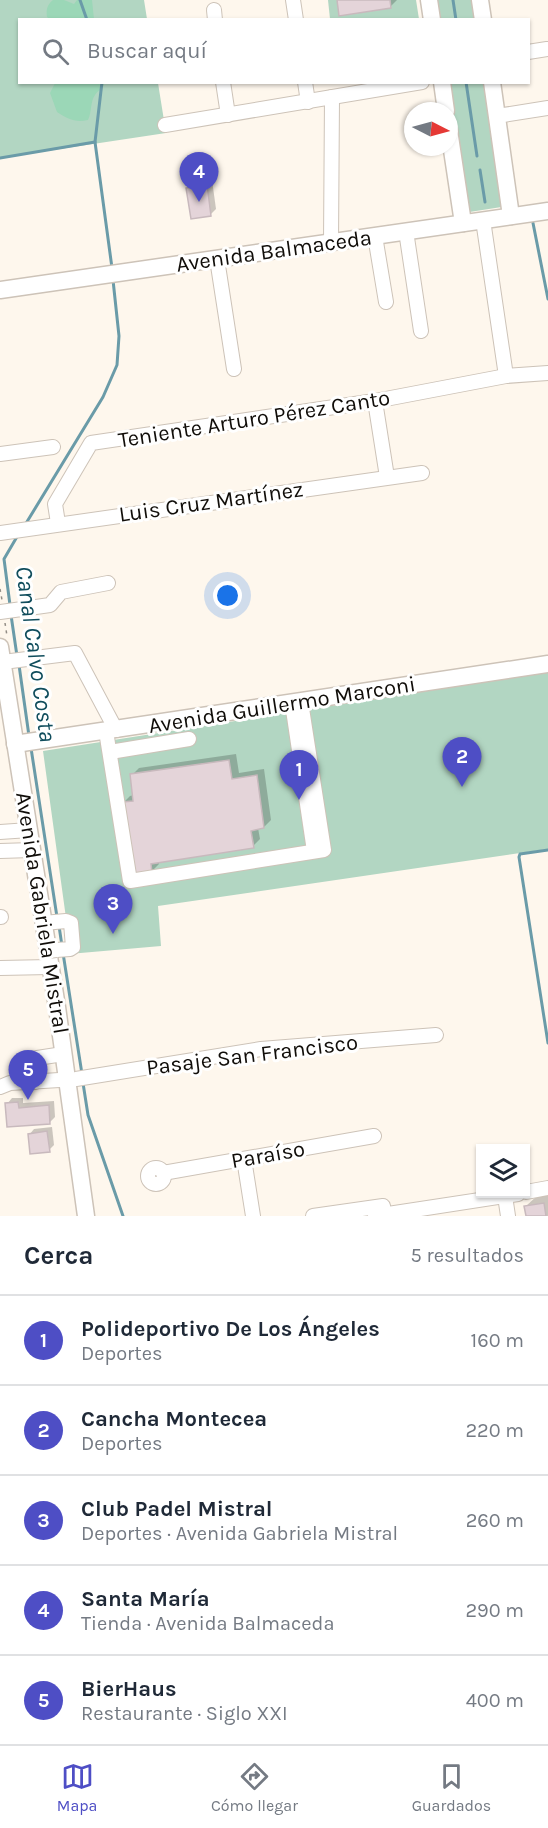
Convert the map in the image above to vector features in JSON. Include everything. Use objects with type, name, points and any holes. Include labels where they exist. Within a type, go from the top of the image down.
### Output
[{"type":"main road","points":[[429,0],[432,18]]},
{"type":"main road","points":[[480,0],[483,18]]},
{"type":"main road","points":[[442,84],[445,102]]},
{"type":"main road","points":[[492,84],[511,216]]},
{"type":"main road","points":[[453,156],[463,223]]},
{"type":"main road","name":"Avenida Balmaceda","points":[[0,290],[548,211]]},
{"type":"main road","name":"Avenida Gabriela Mistral","points":[[3,655],[25,743],[32,850],[52,922],[63,1054],[72,1080],[86,1216]]},
{"type":"main road","name":"Avenida Guillermo Marconi","points":[[25,743],[548,664]]},
{"type":"street","points":[[293,0],[296,18]]},
{"type":"street","points":[[530,52],[547,50]]},
{"type":"street","points":[[223,84],[228,115]]},
{"type":"street","points":[[305,84],[308,102]]},
{"type":"street","points":[[165,125],[410,84]]},
{"type":"street","points":[[331,242],[332,97]]},
{"type":"street","points":[[497,116],[548,108]]},
{"type":"street","points":[[483,220],[506,376]]},
{"type":"street","points":[[406,231],[421,331]]},
{"type":"street","points":[[375,236],[386,302]]},
{"type":"street","points":[[217,259],[234,369]]},
{"type":"street","name":"Teniente Arturo Pérez Canto","points":[[58,523],[55,504],[91,443],[375,401],[506,376],[548,373]]},
{"type":"street","points":[[375,401],[387,477]]},
{"type":"street","points":[[0,454],[53,447]]},
{"type":"street","name":"Luis Cruz Martínez","points":[[0,533],[422,472]]},
{"type":"street","points":[[8,611],[50,605],[61,592],[108,583]]},
{"type":"street","points":[[3,655],[27,659],[75,653],[111,730],[110,752],[130,881],[324,850],[296,703]]},
{"type":"street","points":[[110,752],[189,739]]},
{"type":"street","points":[[0,832],[29,830]]},
{"type":"street","points":[[0,851],[32,850]]},
{"type":"street","points":[[0,968],[70,949],[73,945],[71,923],[52,922]]},
{"type":"street","name":"Pasaje San Francisco","points":[[0,1087],[10,1083],[72,1080],[261,1049],[436,1035]]},
{"type":"street","points":[[35,1082],[31,1059],[63,1054]]},
{"type":"street","name":"Paraíso","points":[[163,1173],[374,1136]]},
{"type":"street","points":[[244,1159],[253,1216]]},
{"type":"street","points":[[530,1191],[548,1188]]},
{"type":"street","points":[[317,1216],[446,1210],[498,1198]]},
{"type":"street","points":[[508,1216],[511,1198]]},
{"type":"green space","points":[[0,0],[144,0],[147,18],[18,18],[18,84],[158,84],[166,133],[0,158]]},
{"type":"green space","points":[[53,0],[64,0],[74,4],[77,0],[92,0],[94,18],[48,18],[48,5]]},
{"type":"green space","points":[[328,0],[416,0],[419,18],[330,18]]},
{"type":"green space","points":[[431,0],[476,0],[479,18],[434,18]]},
{"type":"green space","points":[[54,84],[104,84],[93,98],[88,120],[72,120],[57,112],[50,93]]},
{"type":"green space","points":[[443,84],[489,84],[508,206],[463,213],[454,156],[458,156],[458,102],[446,102]]},
{"type":"green space","points":[[548,672],[548,849],[158,906],[161,946],[69,954],[43,751]]},
{"type":"building","points":[[337,0],[390,0],[391,8],[339,16]]},
{"type":"building","points":[[207,184],[211,216],[191,219],[186,188]]},
{"type":"building","points":[[229,760],[232,779],[257,775],[264,828],[251,831],[254,848],[151,864],[152,873],[133,874],[122,802],[133,801],[130,774]]},
{"type":"building","points":[[18,1102],[19,1108],[49,1105],[50,1124],[7,1127],[5,1103]]},
{"type":"building","points":[[47,1131],[50,1152],[30,1154],[28,1134]]},
{"type":"building","points":[[544,1203],[546,1216],[526,1216],[524,1206]]},
{"type":"waterway","name":"Canal Calvo Costa","points":[[80,0],[86,18]]},
{"type":"waterway","points":[[453,0],[456,18]]},
{"type":"waterway","name":"Canal Calvo Costa","points":[[102,84],[95,142],[112,268]]},
{"type":"waterway","points":[[466,84],[477,156]]},
{"type":"waterway","points":[[0,158],[95,142]]},
{"type":"waterway","points":[[480,170],[485,202]]},
{"type":"waterway","points":[[533,223],[548,299]]},
{"type":"waterway","name":"Canal Calvo Costa","points":[[25,525],[103,397],[117,365],[119,336],[113,280]]},
{"type":"waterway","name":"Canal Calvo Costa","points":[[10,605],[4,559],[18,535]]},
{"type":"waterway","name":"Canal Calvo Costa","points":[[11,615],[17,656]]},
{"type":"waterway","name":"Canal Calvo Costa","points":[[19,665],[29,736]]},
{"type":"waterway","name":"Canal Calvo Costa","points":[[31,748],[57,917]]},
{"type":"waterway","points":[[548,850],[520,854],[519,857],[548,1043]]},
{"type":"waterway","name":"Canal Calvo Costa","points":[[59,926],[62,946]]},
{"type":"waterway","name":"Canal Calvo Costa","points":[[63,953],[82,1074]]},
{"type":"waterway","name":"Canal Calvo Costa","points":[[83,1083],[88,1115],[123,1216]]},
{"type":"place","name":"Santa María","points":[[199,202]]},
{"type":"place","name":"Cancha Montecea","points":[[462,787]]},
{"type":"place","name":"Polideportivo De Los Ángeles","points":[[299,800]]},
{"type":"place","name":"Club Padel Mistral","points":[[113,934]]},
{"type":"place","name":"BierHaus","points":[[28,1100]]}]
